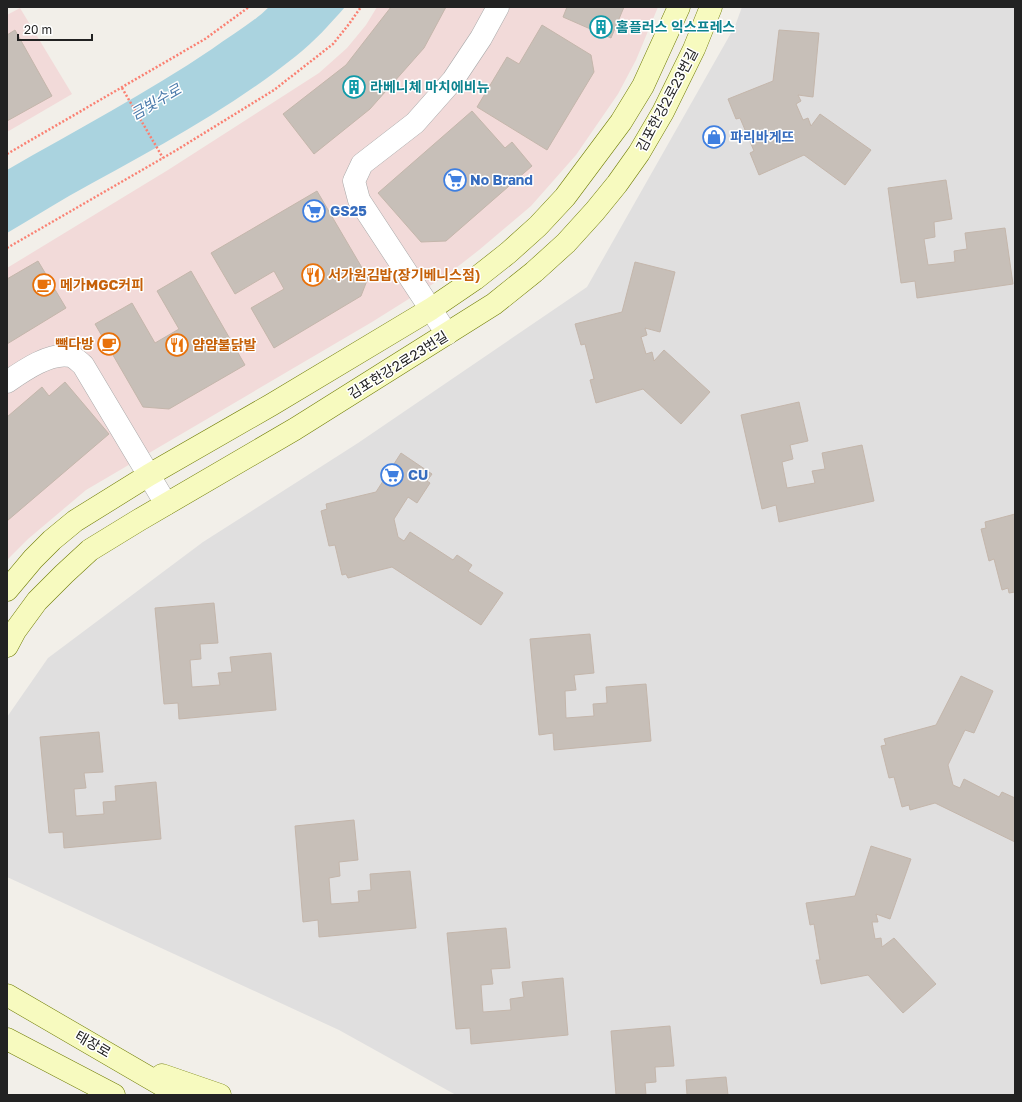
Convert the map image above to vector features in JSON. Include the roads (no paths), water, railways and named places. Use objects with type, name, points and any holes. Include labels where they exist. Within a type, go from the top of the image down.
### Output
[{"type":"street","points":[[447,334],[359,200],[354,181],[362,164],[415,123],[453,80],[481,38],[498,7]]},
{"type":"street","name":"김포한강2로23번길","points":[[7,590],[33,559],[52,540],[75,521],[149,475],[271,405],[431,309],[474,280],[508,253],[538,226],[565,197],[621,122],[643,86],[679,7]]},
{"type":"street","name":"김포한강2로23번길","points":[[7,646],[15,631],[37,601],[90,550],[295,428],[494,304],[534,272],[566,243],[617,184],[639,153],[664,112],[694,49],[710,7]]},
{"type":"street","points":[[7,382],[40,362],[59,356],[72,356],[83,365],[166,504]]},
{"type":"street","name":"태장로","points":[[7,995],[179,1095]]},
{"type":"street","points":[[7,1039],[114,1095]]},
{"type":"street","points":[[123,1062],[220,1095]]},
{"type":"water","name":"금빛수로","points":[[269,7],[345,7],[322,33],[303,51],[214,114],[7,233],[7,170],[162,81],[242,29]]},
{"type":"place","name":"홈플러스 익스프레스","points":[[601,27]]},
{"type":"place","name":"라베니체 마치에비뉴","points":[[354,87]]},
{"type":"place","name":"파리바게뜨","points":[[714,137]]},
{"type":"place","name":"No Brand","points":[[455,180]]},
{"type":"place","name":"GS25","points":[[314,211]]},
{"type":"place","name":"서가원김밥(장기베니스점)","points":[[313,275]]},
{"type":"place","name":"메가MGC커피","points":[[44,285]]},
{"type":"place","name":"빽다방","points":[[109,344]]},
{"type":"place","name":"얌얌불닭발","points":[[177,345]]},
{"type":"place","name":"CU","points":[[392,475]]}]
